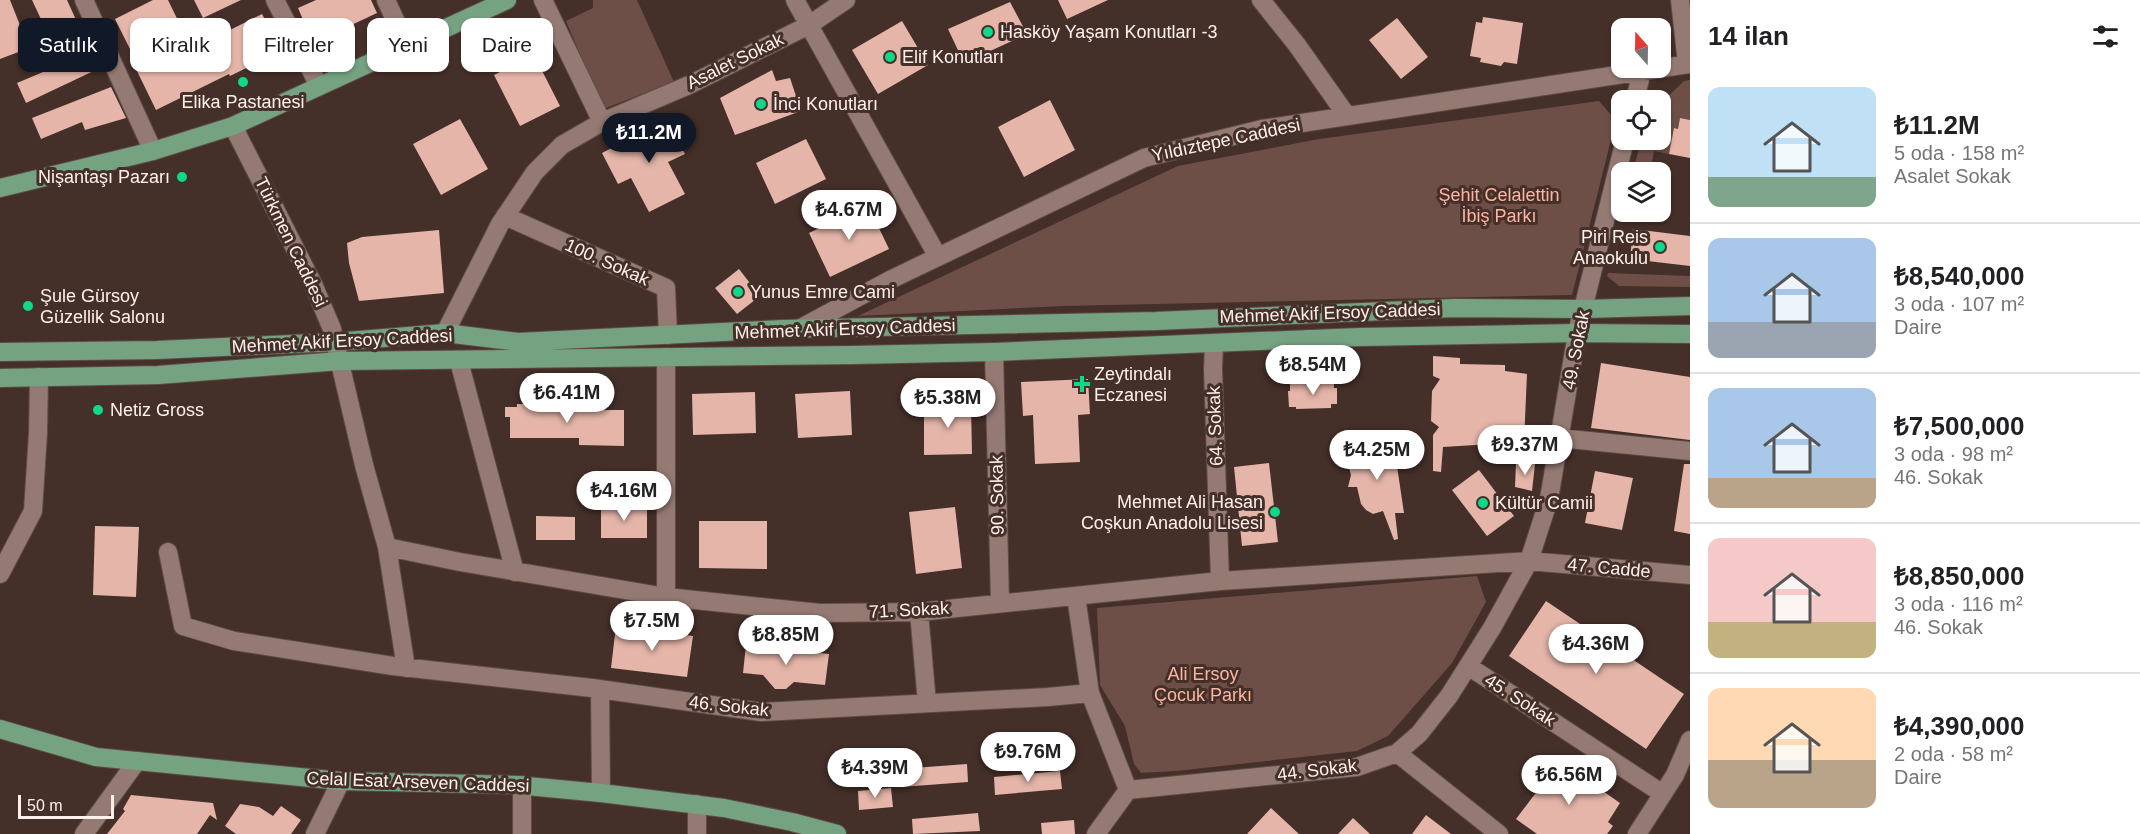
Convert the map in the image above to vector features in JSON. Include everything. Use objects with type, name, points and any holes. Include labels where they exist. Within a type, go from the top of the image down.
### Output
[{"type":"main road","points":[[449,27],[507,0]]},
{"type":"main road","points":[[0,188],[153,151],[233,126],[367,64]]},
{"type":"main road","name":"Mehmet Akif Ersoy Caddesi","points":[[0,352],[157,350],[335,342],[445,333],[518,342],[799,329],[1156,321],[1454,308],[1584,309],[1690,306]]},
{"type":"main road","name":"Mehmet Akif Ersoy Caddesi","points":[[0,378],[158,375],[340,361],[994,352],[1308,339],[1577,333],[1690,334]]},
{"type":"main road","name":"Celal Esat Arseven Caddesi","points":[[0,729],[96,757],[341,781],[522,785],[601,793],[697,804],[757,814],[837,834]]},
{"type":"street","points":[[84,0],[153,151]]},
{"type":"street","points":[[275,0],[319,86]]},
{"type":"street","points":[[386,0],[394,18]]},
{"type":"street","points":[[543,0],[602,122]]},
{"type":"street","points":[[795,0],[938,257]]},
{"type":"street","name":"Asalet Sokak","points":[[445,333],[505,216],[536,172],[562,145],[602,122],[689,85],[809,25],[846,0]]},
{"type":"street","points":[[1261,0],[1297,45],[1347,116]]},
{"type":"street","points":[[1680,0],[1689,64]]},
{"type":"street","name":"Yıldıztepe Caddesi","points":[[1671,67],[1689,64]]},
{"type":"street","name":"Yıldıztepe Caddesi","points":[[799,329],[938,257],[1144,158],[1262,129],[1611,76]]},
{"type":"street","name":"Türkmen Caddesi","points":[[233,126],[313,284],[332,329],[364,465],[387,547],[406,668]]},
{"type":"street","name":"49. Sokak","points":[[1529,561],[1549,499],[1577,333],[1623,150]]},
{"type":"street","name":"100. Sokak","points":[[505,216],[666,288],[668,335]]},
{"type":"street","points":[[1308,339],[1310,375]]},
{"type":"street","name":"64. Sokak","points":[[1214,344],[1212,369],[1220,581]]},
{"type":"street","name":"90. Sokak","points":[[994,352],[1000,602]]},
{"type":"street","points":[[666,357],[666,597]]},
{"type":"street","points":[[459,360],[515,572]]},
{"type":"street","points":[[0,574],[33,511],[39,377]]},
{"type":"street","points":[[1559,438],[1690,451]]},
{"type":"street","name":"71. Sokak","points":[[387,547],[515,572],[666,597],[820,613],[919,612],[1220,581]]},
{"type":"street","name":"46. Sokak","points":[[168,552],[183,626],[234,640],[406,668],[600,689],[761,712],[1090,693]]},
{"type":"street","name":"47. Cadde","points":[[1220,581],[1529,561],[1690,575]]},
{"type":"street","name":"44. Sokak","points":[[1128,790],[1357,767],[1397,753],[1419,734],[1449,696],[1492,628],[1529,561]]},
{"type":"street","points":[[1076,596],[1090,693],[1128,790],[1096,834]]},
{"type":"street","points":[[919,612],[927,703]]},
{"type":"street","name":"45. Sokak","points":[[1468,666],[1663,794]]},
{"type":"street","points":[[600,689],[601,793]]},
{"type":"street","points":[[1637,834],[1675,775],[1690,740]]},
{"type":"street","points":[[1397,753],[1499,834]]},
{"type":"street","points":[[84,834],[137,761]]},
{"type":"street","points":[[315,834],[341,781]]},
{"type":"street","points":[[522,785],[522,834]]},
{"type":"street","points":[[697,804],[698,834]]},
{"type":"green space","points":[[593,0],[637,0],[674,82],[603,109],[566,21],[593,8]]},
{"type":"green space","points":[[1690,80],[1690,120],[1680,118],[1671,145],[1671,93],[1684,81]]},
{"type":"green space","name":"Şehit Celalettin İbiş Parkı","points":[[1599,101],[1611,115],[1611,140],[1572,295],[1062,306],[858,316],[1178,166],[1319,139]]},
{"type":"green space","points":[[1638,150],[1670,150],[1669,154],[1654,151],[1652,162],[1636,162]]},
{"type":"green space","points":[[1608,273],[1690,276],[1690,287],[1619,286],[1607,276]]},
{"type":"green space","name":"Ali Ersoy Çocuk Parkı","points":[[1477,576],[1486,602],[1452,663],[1388,736],[1357,751],[1141,773],[1134,764],[1125,726],[1100,685],[1097,608]]},
{"type":"building","points":[[0,0],[10,0],[18,20],[18,52],[0,59]]},
{"type":"building","points":[[32,0],[67,0],[75,18],[40,18]]},
{"type":"building","points":[[153,0],[168,0],[177,18],[130,18],[130,49],[117,18]]},
{"type":"building","points":[[194,0],[241,0],[203,18]]},
{"type":"building","points":[[316,0],[371,0],[377,13],[355,23],[355,18],[302,18],[298,8]]},
{"type":"building","points":[[1058,0],[1108,0],[1067,19]]},
{"type":"building","name":"Hasköy Yaşam Konutları -3","points":[[1010,2],[1027,34],[964,63],[948,29]]},
{"type":"building","points":[[1483,17],[1523,23],[1517,64],[1504,62],[1501,66],[1480,62],[1481,58],[1470,56],[1476,22],[1482,23]]},
{"type":"building","points":[[1397,18],[1428,57],[1401,79],[1369,40]]},
{"type":"building","name":"Elif Konutları","points":[[902,21],[928,65],[878,94],[852,50]]},
{"type":"building","points":[[243,24],[243,70],[230,76],[229,74],[156,110],[137,72],[231,72],[231,30]]},
{"type":"building","name":"İnci Konutları","points":[[772,70],[776,81],[790,78],[801,111],[735,135],[720,98]]},
{"type":"building","points":[[43,72],[91,72],[26,103],[17,83]]},
{"type":"building","points":[[500,72],[543,72],[560,106],[520,126],[494,75]]},
{"type":"building","points":[[111,87],[126,118],[85,130],[82,122],[41,139],[32,118]]},
{"type":"building","points":[[1050,100],[1075,150],[1024,177],[998,127]]},
{"type":"building","points":[[1680,118],[1690,120],[1690,158],[1669,154],[1674,128],[1678,129]]},
{"type":"building","points":[[460,119],[488,169],[441,195],[413,144]]},
{"type":"building","points":[[667,119],[685,154],[668,162],[685,194],[649,212],[631,178],[618,184],[602,153]]},
{"type":"building","points":[[806,139],[826,179],[775,204],[756,163]]},
{"type":"building","points":[[868,205],[889,249],[830,277],[809,233]]},
{"type":"building","name":"Piri Reis Anaokulu","points":[[1633,229],[1690,236],[1690,266],[1630,259]]},
{"type":"building","points":[[439,230],[444,293],[359,301],[349,263],[347,243],[362,237]]},
{"type":"building","name":"Yunus Emre Cami","points":[[739,269],[760,296],[737,314],[715,288]]},
{"type":"building","points":[[1433,356],[1460,358],[1460,364],[1505,365],[1505,371],[1527,374],[1524,442],[1443,447],[1441,472],[1433,471],[1433,435],[1439,427],[1431,421],[1432,391],[1440,379],[1433,376]]},
{"type":"building","points":[[1601,363],[1690,377],[1690,440],[1591,428]]},
{"type":"building","points":[[1088,379],[1090,414],[1078,415],[1080,462],[1035,464],[1033,415],[1023,416],[1021,382]]},
{"type":"building","points":[[1318,382],[1334,382],[1334,388],[1337,388],[1337,404],[1331,404],[1331,408],[1296,409],[1296,407],[1289,407],[1290,383],[1310,386]]},
{"type":"building","points":[[850,391],[852,435],[798,438],[795,394]]},
{"type":"building","points":[[755,392],[756,433],[693,435],[692,394]]},
{"type":"building","points":[[924,403],[971,403],[972,454],[924,455]]},
{"type":"building","points":[[517,404],[586,405],[586,410],[624,410],[624,446],[579,445],[579,438],[510,438],[510,417],[505,417],[505,407],[517,407]]},
{"type":"building","points":[[1386,442],[1386,447],[1394,446],[1404,513],[1395,513],[1398,539],[1394,540],[1383,511],[1373,514],[1366,510],[1361,504],[1357,487],[1348,487],[1351,475],[1345,453],[1359,452],[1357,447]]},
{"type":"building","points":[[1526,462],[1535,464],[1532,491],[1515,487],[1516,463],[1525,465]]},
{"type":"building","points":[[1269,463],[1278,542],[1242,546],[1234,467]]},
{"type":"building","points":[[1684,464],[1690,464],[1690,534],[1674,531]]},
{"type":"building","name":"Kültür Camii","points":[[1479,470],[1514,516],[1487,536],[1452,490]]},
{"type":"building","points":[[1595,471],[1633,478],[1622,530],[1585,523]]},
{"type":"building","points":[[601,505],[647,505],[647,538],[601,538]]},
{"type":"building","points":[[955,507],[962,568],[916,574],[909,512]]},
{"type":"building","points":[[536,516],[575,517],[575,540],[536,540]]},
{"type":"building","points":[[699,521],[767,521],[767,569],[699,568]]},
{"type":"building","points":[[95,526],[139,527],[136,597],[93,595]]},
{"type":"building","points":[[1546,601],[1684,694],[1646,749],[1509,656]]},
{"type":"building","points":[[616,626],[693,636],[687,677],[611,668]]},
{"type":"building","points":[[746,645],[829,654],[825,685],[794,682],[786,689],[775,689],[763,675],[743,673]]},
{"type":"building","points":[[1560,761],[1620,803],[1608,822],[1613,826],[1607,834],[1537,834],[1516,819]]},
{"type":"building","points":[[967,764],[968,782],[901,787],[900,769]]},
{"type":"building","points":[[1060,771],[1062,789],[995,795],[994,777]]},
{"type":"building","points":[[891,788],[893,807],[859,810],[858,791]]},
{"type":"building","points":[[131,795],[213,803],[217,820],[210,815],[197,834],[107,834],[125,811],[123,809]]},
{"type":"building","points":[[240,804],[259,807],[273,816],[281,806],[301,820],[291,834],[236,834],[225,826]]},
{"type":"building","points":[[1271,808],[1299,834],[1247,834]]},
{"type":"building","points":[[978,813],[980,831],[913,834],[912,819]]},
{"type":"building","points":[[1426,815],[1451,834],[1412,834]]},
{"type":"building","points":[[1353,818],[1370,834],[1338,834]]},
{"type":"building","points":[[1074,820],[1075,834],[1042,834],[1041,823]]},
{"type":"place","name":"Hasköy Yaşam Konutları -3","points":[[988,32]]},
{"type":"place","name":"Elif Konutları","points":[[890,57]]},
{"type":"place","name":"Elika Pastanesi","points":[[243,82]]},
{"type":"place","name":"İnci Konutları","points":[[761,104]]},
{"type":"place","name":"Nişantaşı Pazarı","points":[[182,177]]},
{"type":"place","name":"Piri Reis Anaokulu","points":[[1660,247]]},
{"type":"place","name":"Yunus Emre Cami","points":[[738,292]]},
{"type":"place","name":"Şule Gürsoy Güzellik Salonu","points":[[28,306]]},
{"type":"place","name":"Zeytindalı Eczanesi","points":[[1082,384]]},
{"type":"place","name":"Netiz Gross","points":[[98,410]]},
{"type":"place","name":"Kültür Camii","points":[[1483,503]]},
{"type":"place","name":"Mehmet Ali Hasan Coşkun Anadolu Lisesi","points":[[1275,512]]}]
